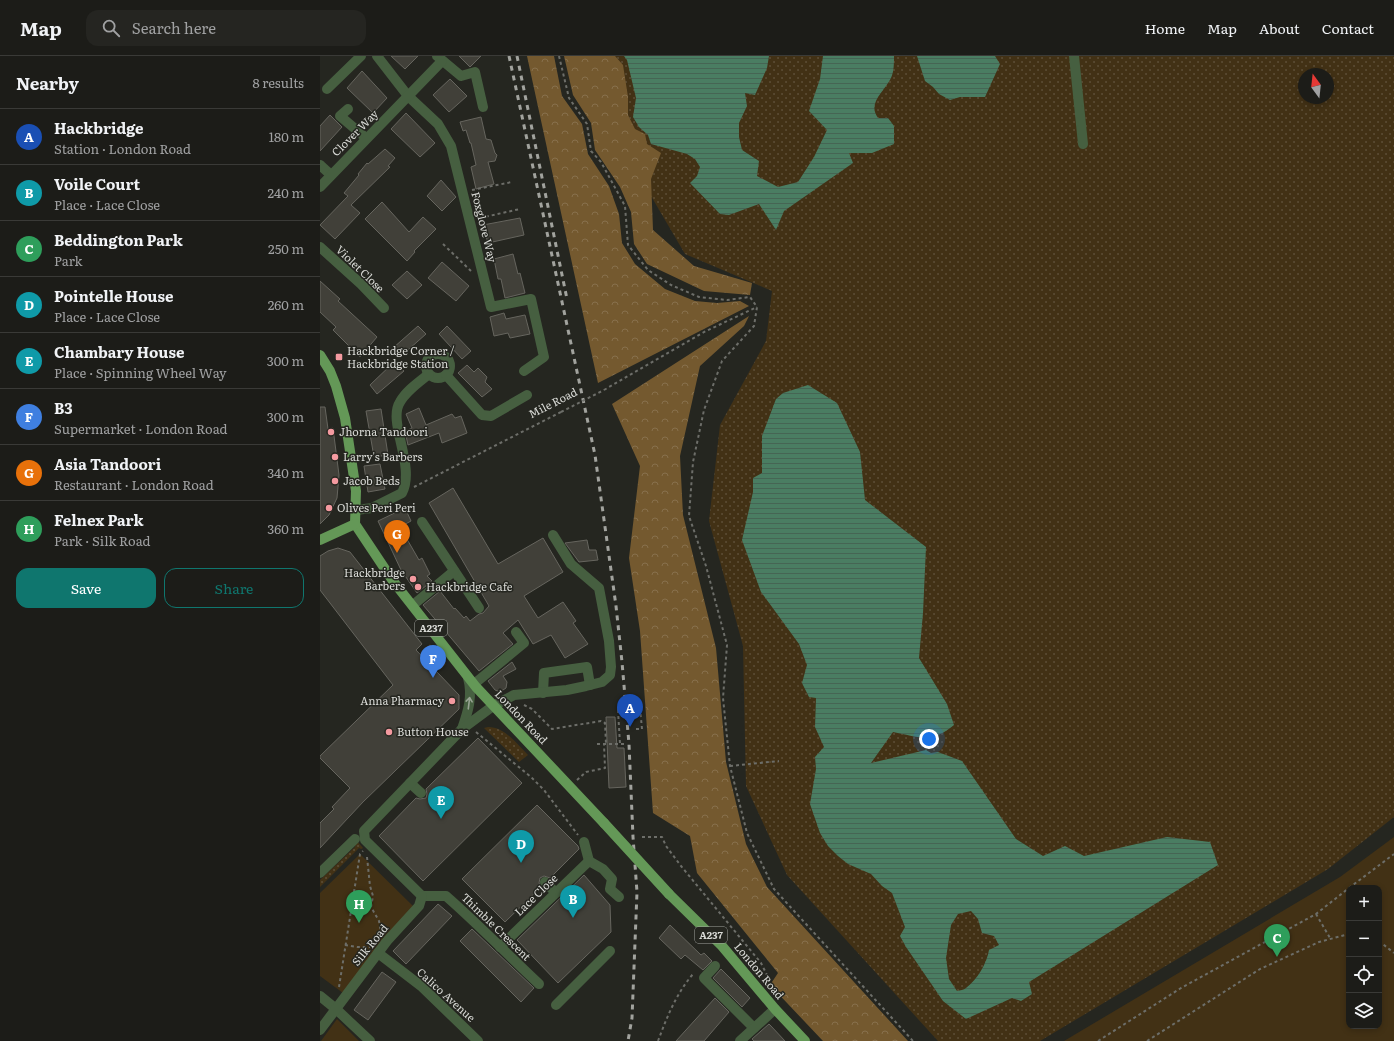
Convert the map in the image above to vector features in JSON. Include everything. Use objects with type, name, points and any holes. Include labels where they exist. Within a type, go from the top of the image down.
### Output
[{"type":"main road","points":[[320,355],[330,371],[336,386],[345,418],[356,491],[355,524],[321,539]]},
{"type":"main road","name":"London Road","points":[[355,524],[393,581],[493,706],[669,894],[722,946],[805,1041]]},
{"type":"street","points":[[327,89],[361,56]]},
{"type":"street","name":"Foxglove Way","points":[[377,56],[408,96],[438,124],[451,146],[464,192],[491,307],[531,299],[544,357],[524,372]]},
{"type":"street","points":[[1074,56],[1083,144]]},
{"type":"street","points":[[439,59],[462,76],[475,72],[483,107]]},
{"type":"street","name":"Clover Way","points":[[320,187],[408,96],[439,59]]},
{"type":"street","points":[[348,109],[340,116],[366,138]]},
{"type":"street","points":[[320,165],[331,175]]},
{"type":"street","name":"Violet Close","points":[[320,247],[361,284],[384,308]]},
{"type":"street","points":[[438,354],[442,355],[448,360],[450,368],[446,375],[436,378],[429,374],[426,367],[428,359],[438,354]]},
{"type":"street","points":[[356,510],[372,508],[402,493],[406,485],[406,473],[405,458],[399,432],[397,409],[399,402],[407,393],[429,374]]},
{"type":"street","points":[[446,375],[482,415],[491,416],[527,395]]},
{"type":"street","points":[[422,522],[479,608]]},
{"type":"street","points":[[320,873],[359,837],[465,727],[493,706],[514,695],[567,690],[602,682],[610,675],[611,667],[609,641],[599,588],[571,564],[553,535]]},
{"type":"street","points":[[413,605],[454,570]]},
{"type":"street","points":[[465,727],[470,703],[471,680],[524,643],[516,632]]},
{"type":"street","points":[[543,693],[544,673],[587,667],[590,685]]},
{"type":"street","points":[[410,783],[421,793]]},
{"type":"street","points":[[359,837],[365,840],[366,848],[422,896]]},
{"type":"street","points":[[584,842],[589,860],[603,869],[612,879],[610,889],[619,897]]},
{"type":"street","name":"Lace Close","points":[[500,948],[589,860]]},
{"type":"street","points":[[545,882],[556,893]]},
{"type":"street","name":"Silk Road","points":[[320,1030],[336,1009],[375,950],[387,941],[418,906],[422,896]]},
{"type":"street","name":"Thimble Crescent","points":[[422,896],[446,896],[471,918],[500,948],[539,984]]},
{"type":"street","name":"Calico Avenue","points":[[375,950],[421,986],[478,1041]]},
{"type":"street","points":[[556,1005],[610,951]]},
{"type":"street","points":[[715,966],[704,978],[754,1028]]},
{"type":"street","points":[[320,996],[370,1041]]},
{"type":"street","points":[[740,1041],[775,1008]]},
{"type":"path","points":[[559,56],[569,98],[587,124],[591,151],[601,162],[625,206],[628,245],[648,270],[671,285],[699,297],[727,300],[750,297],[757,307],[754,326],[722,361],[704,410],[693,462],[689,516],[706,566],[727,645],[723,698],[730,766],[747,833],[774,889],[913,1041]]},
{"type":"path","points":[[464,192],[512,182]]},
{"type":"path","points":[[470,220],[520,209]]},
{"type":"path","points":[[443,244],[472,273],[483,271]]},
{"type":"path","name":"Mile Road","points":[[402,493],[604,390],[704,332],[757,307]]},
{"type":"path","points":[[521,704],[532,709],[552,729],[601,721],[605,722],[605,768],[586,772],[577,780]]},
{"type":"path","points":[[620,744],[618,708],[640,706],[642,729],[636,729]]},
{"type":"path","points":[[465,727],[531,777],[544,790],[584,842]]},
{"type":"path","points":[[597,744],[627,744]]},
{"type":"path","points":[[730,766],[779,761]]},
{"type":"path","points":[[642,837],[662,837],[666,846],[681,866],[761,963],[767,975],[767,986]]},
{"type":"path","points":[[366,848],[370,886],[373,894],[371,907],[379,921],[381,930],[380,935],[387,941]]},
{"type":"path","points":[[336,1009],[360,854],[366,848]]},
{"type":"path","points":[[1353,885],[1394,854]]},
{"type":"path","points":[[1098,1041],[1181,988],[1316,914],[1346,890]]},
{"type":"path","points":[[1316,914],[1330,939]]},
{"type":"path","points":[[1147,1041],[1260,969],[1302,948],[1346,935]]},
{"type":"path","points":[[1382,943],[1394,953]]},
{"type":"path","points":[[346,945],[375,950]]},
{"type":"path","points":[[658,1041],[668,1013],[683,986],[693,974]]},
{"type":"shaded area","points":[[579,56],[1394,56],[1394,817],[1328,869],[1040,1041],[938,1041],[787,875],[746,786],[743,646],[709,521],[720,425],[766,341],[772,291],[685,254],[583,80]]},
{"type":"shaded area","points":[[624,56],[769,56],[767,68],[755,95],[745,93],[747,106],[739,123],[739,137],[742,150],[759,161],[757,176],[778,187],[798,182],[814,157],[827,130],[809,111],[820,79],[823,56],[894,56],[892,76],[875,102],[874,107],[878,118],[888,118],[894,126],[894,144],[872,153],[849,153],[853,163],[784,211],[776,230],[759,204],[729,215],[720,214],[690,183],[697,176],[700,167],[695,159],[687,154],[651,144],[648,135],[639,127],[633,117],[636,98],[627,60]]},
{"type":"shaded area","points":[[917,56],[995,56],[1000,64],[985,97],[960,97],[950,100],[939,94],[925,81]]},
{"type":"shaded area","points":[[808,385],[837,403],[860,452],[865,500],[926,547],[919,658],[947,704],[954,725],[938,735],[925,738],[893,732],[871,763],[926,750],[931,753],[938,752],[962,761],[1016,839],[1043,856],[1065,846],[1084,856],[1167,837],[1210,842],[1218,865],[1029,982],[1032,994],[1021,1001],[1012,998],[966,1019],[943,1001],[900,936],[905,927],[892,893],[882,886],[871,874],[848,864],[838,856],[828,846],[820,833],[810,804],[816,769],[815,757],[824,747],[815,727],[816,698],[809,697],[802,683],[807,665],[799,644],[761,592],[742,540],[753,492],[753,478],[762,473],[762,436],[776,399],[783,393]],"holes":[[[971,911],[978,919],[982,933],[994,936],[999,945],[989,950],[984,966],[974,981],[965,989],[957,991],[949,979],[946,958],[951,925],[958,914]]]},
{"type":"shaded area","points":[[430,644],[446,664],[440,670],[422,652]]},
{"type":"shaded area","points":[[488,727],[505,733],[528,755],[519,762],[484,728]]},
{"type":"shaded area","points":[[1394,837],[1394,1041],[1064,1041],[1340,877]]},
{"type":"shaded area","points":[[357,841],[363,848],[359,848],[320,887],[320,880],[355,847]]},
{"type":"shaded area","points":[[360,854],[413,906],[384,940],[343,993],[320,976],[320,893]]},
{"type":"shaded area","points":[[337,1019],[359,1041],[321,1041]]},
{"type":"green space","points":[[527,56],[554,56],[562,96],[582,124],[588,154],[609,186],[619,214],[622,243],[635,264],[665,289],[695,301],[717,303],[740,301],[749,306],[598,383]]},
{"type":"green space","points":[[564,56],[615,56],[623,65],[628,97],[628,115],[635,129],[645,134],[647,144],[661,153],[651,179],[653,230],[694,266],[752,283],[750,295],[704,291],[647,264],[634,244],[631,212],[620,187],[595,150],[591,123],[573,95]]},
{"type":"green space","points":[[749,316],[744,326],[700,366],[680,456],[683,515],[716,648],[726,762],[746,844],[767,887],[908,1041],[823,1041],[770,985],[778,973],[697,873],[690,836],[653,813],[640,631],[629,558],[640,466],[612,404]]},
{"type":"building","points":[[391,56],[418,56],[405,69]]},
{"type":"building","points":[[459,56],[481,56],[470,67]]},
{"type":"building","points":[[362,71],[387,98],[373,113],[347,88]]},
{"type":"building","points":[[450,79],[467,96],[449,112],[433,95]]},
{"type":"building","points":[[406,113],[435,143],[420,157],[391,129]]},
{"type":"building","points":[[330,115],[342,127],[320,151],[320,126]]},
{"type":"building","points":[[481,117],[486,139],[491,140],[497,155],[495,161],[488,162],[494,184],[476,189],[471,167],[476,165],[471,143],[466,130],[463,131],[460,122]]},
{"type":"building","points":[[385,149],[395,158],[388,166],[390,167],[351,205],[360,213],[335,239],[320,225],[348,196],[344,193],[367,163],[368,164]]},
{"type":"building","points":[[441,180],[456,197],[442,211],[427,196]]},
{"type":"building","points":[[382,202],[409,232],[423,217],[436,229],[414,251],[415,252],[407,261],[365,219]]},
{"type":"building","points":[[520,218],[524,235],[488,243],[483,225]]},
{"type":"building","points":[[513,254],[525,293],[505,298],[501,279],[498,279],[494,259]]},
{"type":"building","points":[[442,262],[469,286],[456,301],[428,278]]},
{"type":"building","points":[[407,271],[422,285],[407,299],[392,285]]},
{"type":"building","points":[[320,281],[340,299],[338,301],[377,337],[360,357],[333,330],[336,327],[320,312]]},
{"type":"building","points":[[504,313],[506,319],[525,315],[530,334],[510,338],[508,333],[494,336],[490,317]]},
{"type":"building","points":[[418,326],[426,334],[400,357],[393,348]]},
{"type":"building","points":[[447,326],[471,351],[462,359],[439,334]]},
{"type":"building","points":[[394,362],[404,371],[377,394],[370,385]]},
{"type":"building","points":[[467,365],[474,372],[478,368],[487,377],[485,382],[492,389],[482,397],[458,373]]},
{"type":"building","points":[[320,407],[325,407],[328,429],[333,428],[339,475],[337,498],[329,515],[320,524]]},
{"type":"building","points":[[419,408],[426,425],[452,414],[455,418],[461,416],[467,433],[442,443],[439,433],[408,445],[405,431],[412,428],[406,414]]},
{"type":"building","points":[[381,409],[388,455],[374,457],[366,411]]},
{"type":"building","points":[[380,464],[385,489],[368,492],[364,466]]},
{"type":"building","points":[[453,488],[498,564],[543,538],[563,572],[524,596],[538,618],[563,602],[576,621],[573,623],[588,644],[565,658],[551,635],[533,644],[518,620],[503,633],[513,644],[479,671],[423,605],[440,591],[454,609],[455,608],[464,618],[466,616],[470,621],[479,614],[483,613],[489,606],[429,503]]},
{"type":"building","points":[[405,508],[411,521],[400,527],[419,560],[422,558],[430,574],[427,576],[432,581],[417,593],[401,570],[378,521]]},
{"type":"building","points":[[587,540],[589,550],[596,550],[598,560],[579,562],[565,543]]},
{"type":"building","points":[[338,548],[350,552],[422,644],[416,650],[459,695],[459,709],[363,802],[320,848],[320,823],[334,809],[332,807],[350,788],[320,758],[320,756],[393,685],[320,590],[320,556],[328,551]]},
{"type":"building","points":[[512,662],[516,669],[503,676],[507,682],[506,688],[500,692],[495,690],[488,681]]},
{"type":"building","points":[[606,717],[615,717],[617,748],[624,748],[626,787],[609,788]]},
{"type":"building","points":[[478,738],[522,783],[423,881],[379,836],[416,798],[426,798],[426,789]]},
{"type":"building","points":[[537,805],[578,846],[579,849],[550,878],[544,876],[540,878],[539,883],[541,887],[505,922],[462,879]]},
{"type":"building","points":[[584,875],[610,905],[611,932],[558,983],[517,940]]},
{"type":"building","points":[[438,904],[452,916],[406,964],[393,951]]},
{"type":"building","points":[[670,925],[701,955],[704,953],[712,961],[703,970],[685,955],[681,959],[659,938]]},
{"type":"building","points":[[472,929],[534,988],[521,1002],[460,941]]},
{"type":"building","points":[[721,969],[750,998],[742,1007],[713,978]]},
{"type":"building","points":[[382,972],[396,982],[368,1020],[354,1010]]},
{"type":"building","points":[[715,998],[729,1012],[704,1041],[676,1041]]},
{"type":"building","points":[[769,1024],[785,1041],[754,1041],[752,1039]]},
{"type":"railway","points":[[509,56],[595,455],[616,606],[629,744],[637,892],[632,1018],[628,1041]]},
{"type":"railway","points":[[517,56],[567,299]]},
{"type":"place","name":"Hackbridge Corner / Hackbridge Station","points":[[339,357]]},
{"type":"place","name":"Jhorna Tandoori","points":[[331,432]]},
{"type":"place","name":"Larry's Barbers","points":[[335,457]]},
{"type":"place","name":"Jacob Beds","points":[[335,481]]},
{"type":"place","name":"Olives Peri Peri","points":[[329,508]]},
{"type":"place","name":"Asia Tandoori","points":[[397,553]]},
{"type":"place","name":"Hackbridge Barbers","points":[[413,579]]},
{"type":"place","name":"Hackbridge Cafe","points":[[418,587]]},
{"type":"place","name":"B3","points":[[433,678]]},
{"type":"place","name":"Anna Pharmacy","points":[[452,701]]},
{"type":"place","name":"Hackbridge","points":[[630,727]]},
{"type":"place","name":"Button House","points":[[389,732]]},
{"type":"place","name":"Chambary House","points":[[441,819]]},
{"type":"place","name":"Pointelle House","points":[[521,863]]},
{"type":"place","name":"Voile Court","points":[[573,918]]},
{"type":"place","name":"Felnex Park","points":[[359,923]]},
{"type":"place","name":"Beddington Park","points":[[1277,957]]}]
